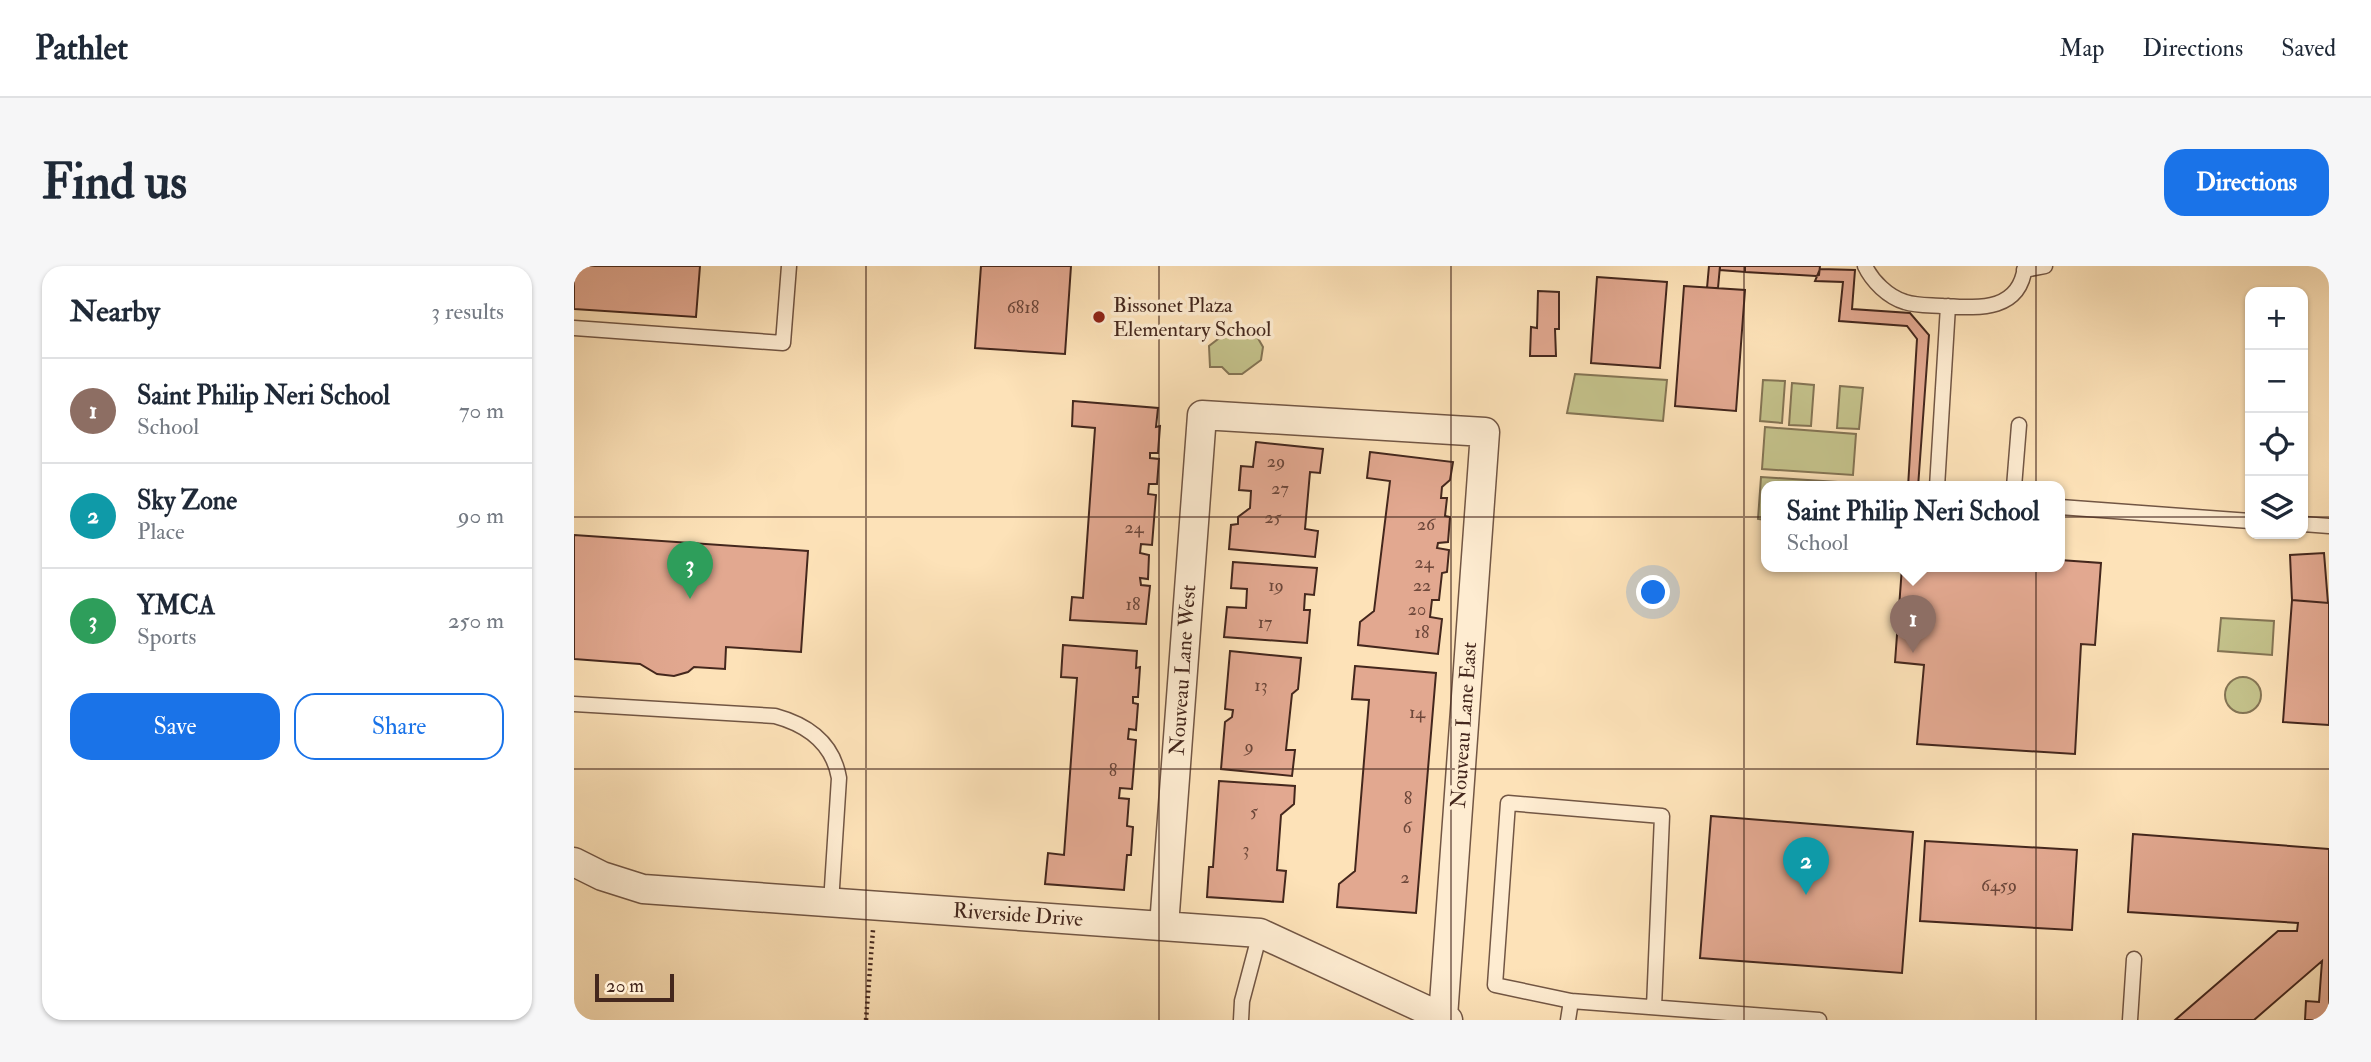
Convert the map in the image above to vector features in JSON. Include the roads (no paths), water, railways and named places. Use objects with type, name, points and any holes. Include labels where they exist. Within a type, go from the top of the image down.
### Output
[{"type":"street","name":"Nouveau Lane East","points":[[1202,415],[1485,432],[1445,1019]]},
{"type":"street","name":"Nouveau Lane West","points":[[1164,926],[1202,415]]},
{"type":"street","name":"Riverside Drive","points":[[574,862],[602,876],[643,889],[1260,933],[1445,1019]]},
{"type":"lane","points":[[574,328],[783,343],[789,266]]},
{"type":"lane","points":[[1865,266],[1882,288],[1904,302],[1980,308],[2001,302],[2018,290],[2024,268],[2045,266]]},
{"type":"lane","points":[[1937,481],[1948,306]]},
{"type":"lane","points":[[2014,481],[2019,425]]},
{"type":"lane","points":[[2065,508],[2245,521]]},
{"type":"lane","points":[[2308,524],[2329,526]]},
{"type":"lane","points":[[574,704],[775,716],[792,721],[814,735],[826,745],[836,762],[839,778],[831,903]]},
{"type":"lane","points":[[1654,1007],[1662,816],[1508,803],[1495,985],[1571,1001],[1819,1020]]},
{"type":"lane","points":[[1241,1020],[1242,1002],[1260,933]]},
{"type":"lane","points":[[2130,1020],[2134,959]]},
{"type":"lane","points":[[1568,1020],[1571,1001]]},
{"type":"place","name":"Bissonet Plaza Elementary School","points":[[1099,317]]},
{"type":"place","name":"YMCA","points":[[690,599]]},
{"type":"place","name":"Saint Philip Neri School","points":[[1913,653]]},
{"type":"place","name":"Sky Zone","points":[[1806,895]]}]
